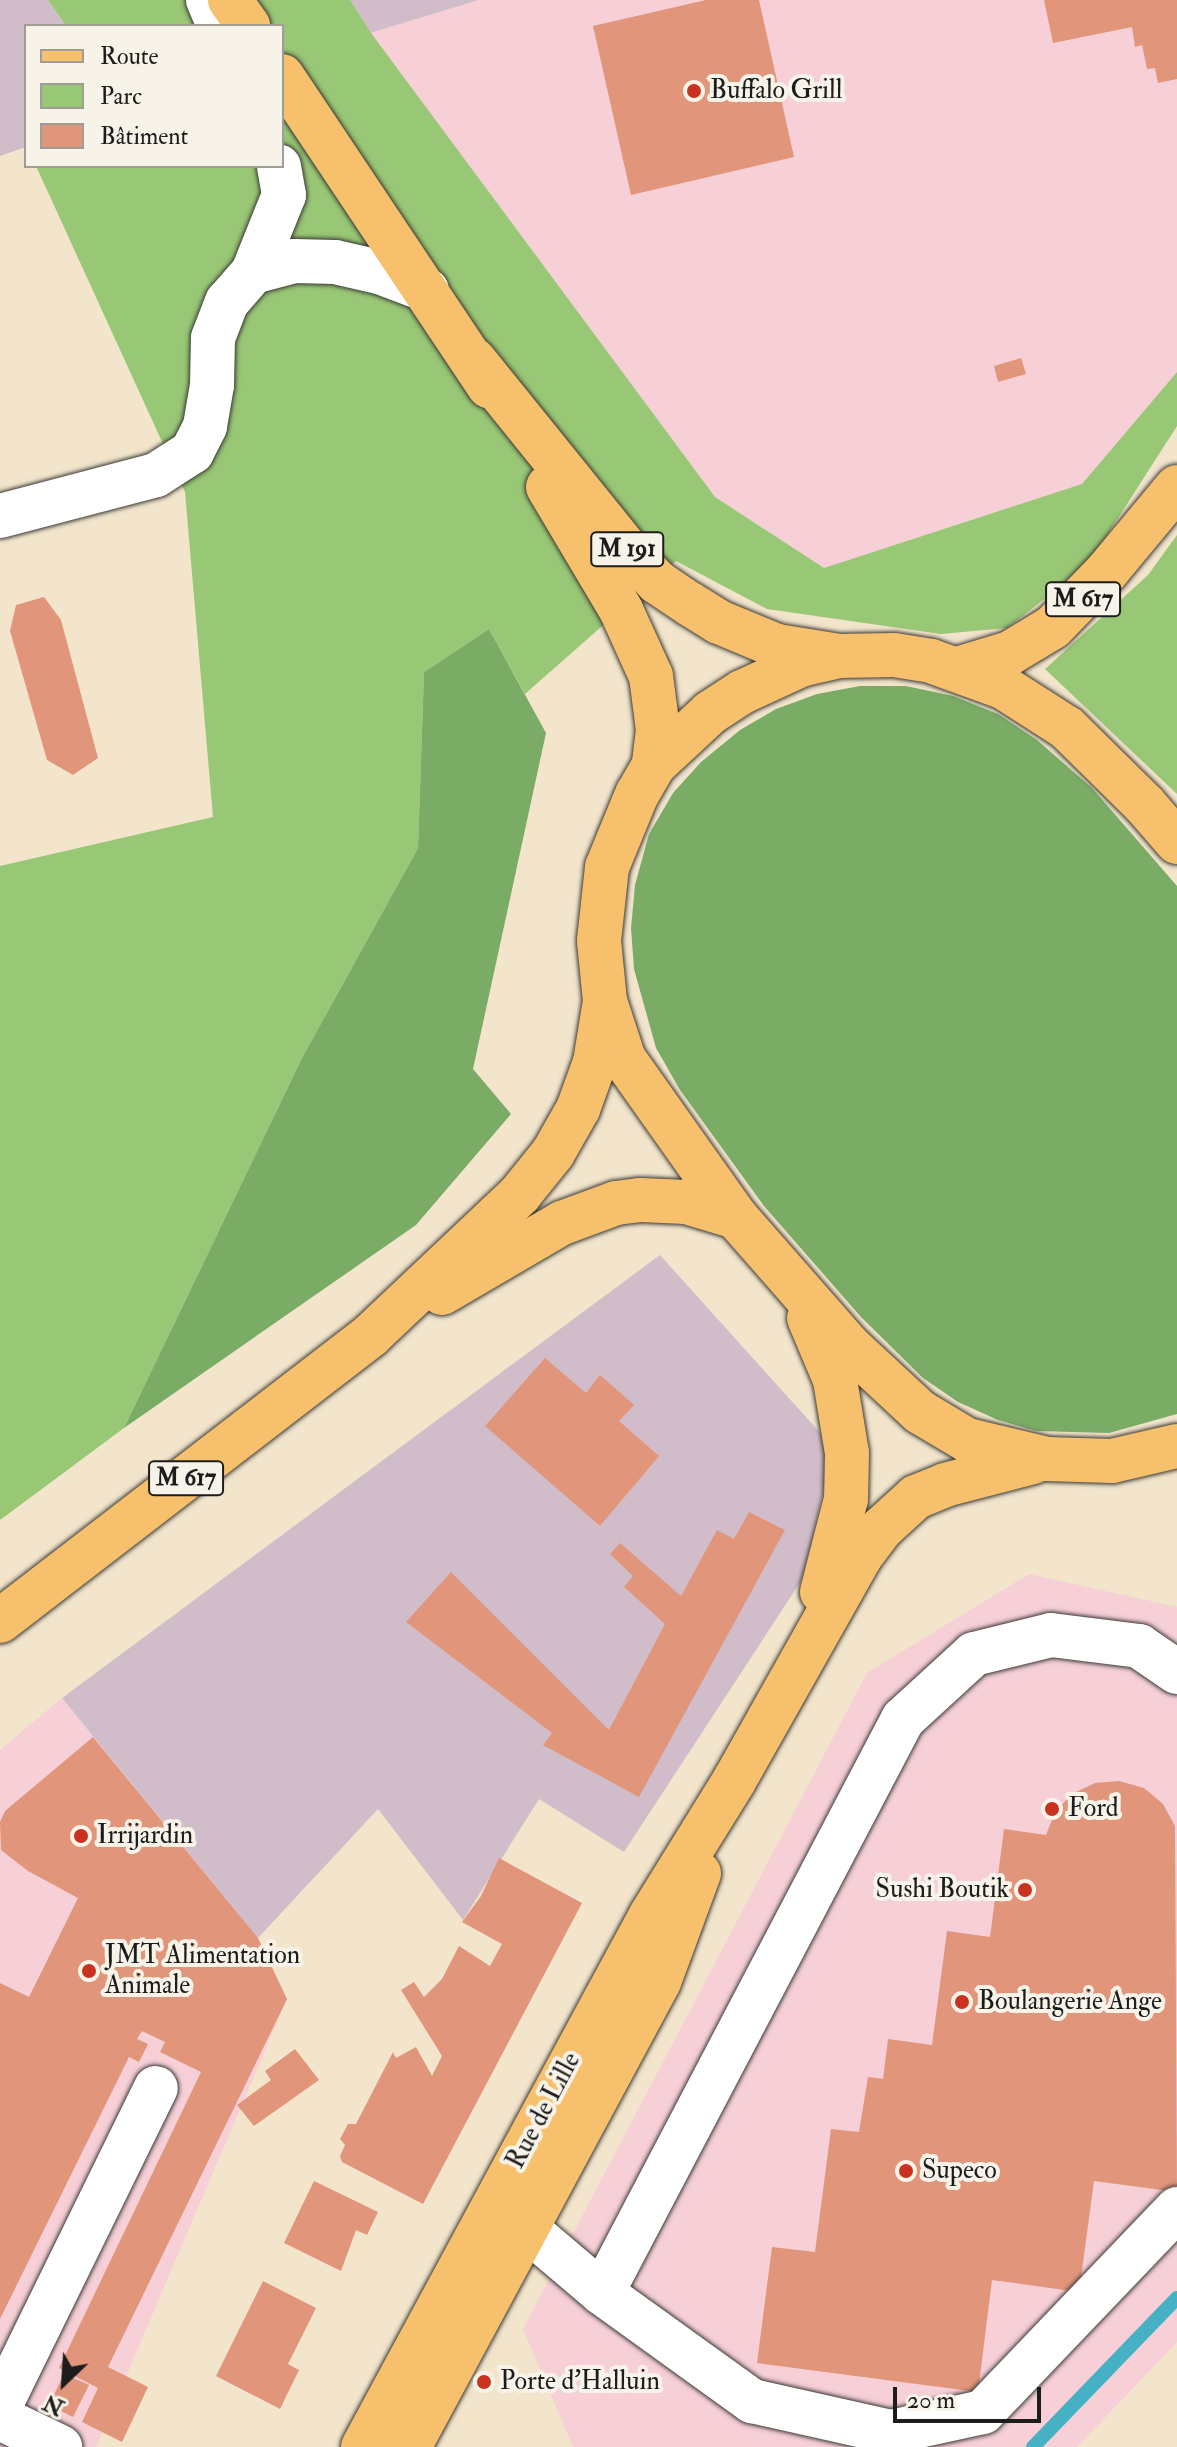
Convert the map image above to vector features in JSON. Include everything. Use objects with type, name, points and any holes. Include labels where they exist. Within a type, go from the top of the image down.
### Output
[{"type":"main road","points":[[230,0],[247,24]]},
{"type":"main road","name":"M 191","points":[[284,79],[474,360],[639,646],[656,701],[654,765]]},
{"type":"main road","name":"M 191","points":[[474,360],[657,582],[719,622],[749,636],[777,646],[839,656]]},
{"type":"main road","name":"M 617","points":[[957,669],[1010,653],[1053,627],[1108,570],[1177,487]]},
{"type":"main road","points":[[1170,1450],[1112,1461],[1047,1459],[967,1440],[920,1412],[860,1356],[785,1275],[736,1217],[629,1068],[614,1036],[605,1001],[599,941],[607,867],[620,828],[654,765],[710,713],[742,692],[803,664],[839,656],[894,655],[957,669],[1003,687],[1067,728],[1145,805],[1177,842]]},
{"type":"main road","name":"M 617","points":[[0,1621],[371,1335],[520,1194],[553,1153],[587,1087],[595,1062],[605,1001]]},
{"type":"main road","name":"M 617","points":[[371,1335],[530,1240],[606,1206],[662,1200],[703,1206],[736,1217]]},
{"type":"main road","name":"Rue de Lille","points":[[785,1275],[813,1326],[835,1380],[847,1453],[846,1499],[837,1546],[790,1676]]},
{"type":"main road","name":"Rue de Lille","points":[[409,2447],[510,2218],[651,1915],[734,1781],[790,1676],[860,1557],[902,1507],[945,1485],[1047,1459]]},
{"type":"main road","name":"Rue de Lille","points":[[363,2447],[510,2218]]},
{"type":"lane","points":[[208,0],[218,24]]},
{"type":"lane","points":[[0,516],[156,475],[192,452],[205,426],[212,385],[213,338],[227,302],[253,272],[284,195],[279,168]]},
{"type":"lane","points":[[253,272],[294,261],[335,262],[379,272],[427,290]]},
{"type":"lane","points":[[602,2293],[903,1719],[974,1654],[1051,1635],[1139,1646],[1177,1672]]},
{"type":"lane","points":[[60,2447],[2,2399],[156,2088]]},
{"type":"lane","points":[[510,2218],[602,2293],[752,2401],[891,2432],[983,2412],[1177,2209]]},
{"type":"shaded area","points":[[0,0],[48,0],[65,24],[24,24],[24,148],[0,156]]},
{"type":"shaded area","points":[[350,0],[479,0],[370,33]]},
{"type":"shaded area","points":[[480,0],[1177,0],[1177,372],[1082,484],[824,568],[715,497],[370,33]]},
{"type":"shaded area","points":[[660,1255],[833,1447],[803,1578],[624,1852],[539,1799],[463,1920],[378,1809],[258,1938],[62,1698]]},
{"type":"shaded area","points":[[1029,1574],[1177,1607],[1177,2342],[1077,2447],[573,2447],[523,2329],[867,1673]]},
{"type":"shaded area","points":[[62,1698],[258,1938],[287,1999],[96,2447],[0,2447],[0,1750]]},
{"type":"green space","points":[[48,0],[350,0],[371,33],[715,497],[824,568],[1082,484],[1177,372],[1177,426],[1088,565],[1007,628],[941,634],[767,609],[676,561],[525,694],[489,629],[424,672],[418,848],[302,1058],[124,1428],[0,1520],[0,866],[213,817],[185,492],[37,168],[284,168],[284,24],[65,24]]},
{"type":"green space","points":[[1177,535],[1177,794],[1045,669],[1148,575]]},
{"type":"green space","points":[[489,629],[546,733],[473,1069],[511,1114],[416,1225],[124,1428],[302,1058],[418,848],[424,672]]},
{"type":"green space","points":[[860,686],[906,686],[953,696],[998,714],[1037,740],[1092,788],[1177,886],[1177,1414],[1109,1433],[1036,1431],[998,1420],[958,1402],[923,1378],[861,1317],[764,1206],[680,1090],[656,1048],[634,969],[631,928],[635,885],[649,834],[673,793],[701,762],[740,730],[776,709],[817,694]]},
{"type":"building","name":"Buffalo Grill","points":[[706,0],[759,0],[794,157],[631,195],[593,26]]},
{"type":"building","points":[[1044,0],[1177,0],[1177,79],[1158,83],[1155,68],[1147,69],[1142,45],[1135,47],[1132,27],[1053,43]]},
{"type":"building","points":[[1021,358],[1026,374],[998,382],[994,366]]},
{"type":"building","points":[[44,597],[61,620],[98,758],[73,775],[47,760],[10,631],[16,605]]},
{"type":"building","points":[[545,1358],[586,1393],[600,1375],[634,1405],[619,1421],[659,1456],[600,1526],[485,1426]]},
{"type":"building","points":[[749,1512],[785,1530],[639,1797],[543,1745],[552,1733],[406,1622],[451,1572],[609,1730],[665,1624],[624,1587],[633,1576],[610,1554],[620,1543],[681,1596],[717,1530],[734,1539]]},
{"type":"building","points":[[93,1737],[258,1938],[287,1999],[108,2367],[148,2387],[122,2442],[82,2422],[98,2388],[59,2368],[201,2072],[160,2052],[165,2042],[142,2031],[137,2039],[148,2044],[139,2062],[129,2057],[0,2319],[0,1983],[29,1997],[78,1898],[28,1871],[1,1850],[0,1822],[5,1811]]},
{"type":"building","points":[[1119,1781],[1144,1788],[1163,1804],[1175,1826],[1177,2192],[1094,2181],[1079,2292],[992,2280],[978,2392],[757,2363],[772,2247],[815,2252],[831,2129],[859,2132],[868,2077],[883,2079],[888,2039],[932,2045],[947,1931],[990,1937],[1004,1829],[1046,1835],[1055,1812],[1072,1794],[1095,1783]]},
{"type":"building","points":[[499,1858],[582,1903],[423,2204],[342,2162],[340,2156],[345,2145],[340,2139],[348,2124],[356,2124],[393,2052],[396,2058],[416,2047],[432,2076],[442,2056],[401,1990],[414,1982],[424,1997],[442,1979],[459,1946],[490,1966],[502,1944],[462,1922],[481,1896]]},
{"type":"building","points":[[295,2049],[319,2080],[254,2126],[237,2105],[271,2080],[265,2071]]},
{"type":"building","points":[[314,2181],[378,2212],[367,2235],[356,2230],[341,2271],[284,2243]]},
{"type":"building","points":[[263,2281],[316,2308],[288,2364],[299,2370],[280,2409],[216,2376]]},
{"type":"building","points":[[64,2374],[89,2385],[73,2417],[49,2405]]},
{"type":"waterway","points":[[1033,2447],[1177,2298]]},
{"type":"place","name":"Buffalo Grill","points":[[694,91]]},
{"type":"place","name":"Ford","points":[[1052,1809]]},
{"type":"place","name":"Irrijardin","points":[[81,1836]]},
{"type":"place","name":"Sushi Boutik","points":[[1025,1890]]},
{"type":"place","name":"JMT Alimentation Animale","points":[[89,1971]]},
{"type":"place","name":"Boulangerie Ange","points":[[962,2002]]},
{"type":"place","name":"Supeco","points":[[906,2171]]},
{"type":"place","name":"Porte d'Halluin","points":[[484,2382]]}]
